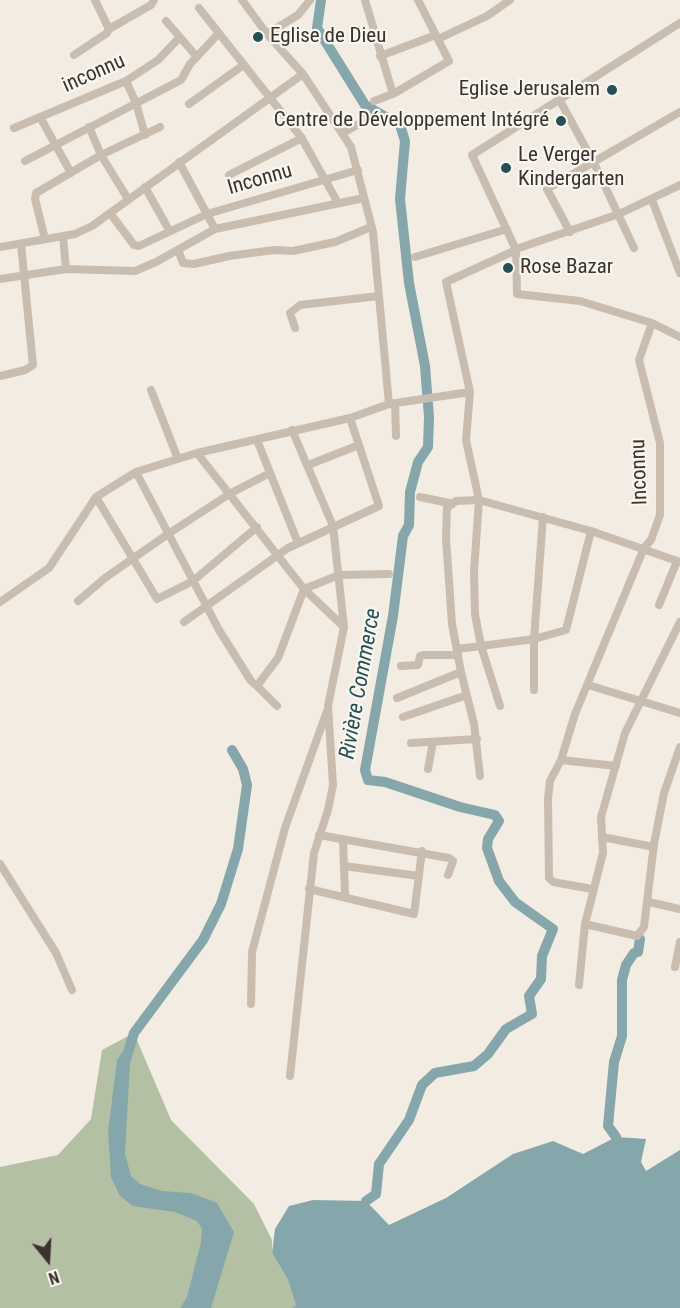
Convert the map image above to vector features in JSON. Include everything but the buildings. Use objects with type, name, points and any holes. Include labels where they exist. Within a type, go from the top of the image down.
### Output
[{"type":"street","points":[[95,0],[110,29]]},
{"type":"street","points":[[74,55],[154,0]]},
{"type":"street","points":[[242,0],[267,34],[303,74],[351,147],[371,227],[396,403],[396,435]]},
{"type":"street","points":[[267,34],[298,15],[310,0]]},
{"type":"street","points":[[365,0],[393,94]]},
{"type":"street","points":[[374,101],[393,94],[449,61],[418,0]]},
{"type":"street","points":[[380,56],[437,37],[487,16],[510,0]]},
{"type":"street","name":"inconnu","points":[[199,8],[242,66],[272,98],[302,138],[338,203]]},
{"type":"street","points":[[166,21],[197,57]]},
{"type":"street","points":[[679,26],[472,155],[516,249],[517,294],[580,301],[652,323],[680,337]]},
{"type":"street","name":"inconnu","points":[[25,161],[181,80],[197,57],[218,34]]},
{"type":"street","name":"inconnu","points":[[14,128],[126,81],[158,60],[179,38]]},
{"type":"street","points":[[189,104],[242,66]]},
{"type":"street","points":[[0,247],[63,236],[92,226],[303,74]]},
{"type":"street","points":[[126,81],[136,103],[145,135]]},
{"type":"street","points":[[559,99],[594,163],[634,248]]},
{"type":"street","points":[[570,232],[547,189],[680,112]]},
{"type":"street","points":[[343,133],[364,121],[366,113]]},
{"type":"street","points":[[40,117],[71,173]]},
{"type":"street","points":[[89,127],[101,155],[128,199]]},
{"type":"street","points":[[45,239],[35,196],[101,155],[160,127]]},
{"type":"street","name":"Inconnu","points":[[229,175],[302,138]]},
{"type":"street","name":"Inconnu","points":[[178,162],[215,229]]},
{"type":"street","name":"Inconnu","points":[[110,213],[135,246],[207,214],[358,170]]},
{"type":"street","points":[[500,706],[481,646],[475,593],[479,503],[466,440],[470,392],[446,282],[516,249],[619,214],[680,185]]},
{"type":"street","points":[[146,187],[169,230]]},
{"type":"street","name":"Inconnu","points":[[0,279],[66,269],[135,270],[178,250],[215,229],[364,198]]},
{"type":"street","points":[[652,200],[680,273]]},
{"type":"street","points":[[178,250],[183,263],[194,264],[274,250],[293,251],[334,242],[371,227]]},
{"type":"street","points":[[416,257],[507,229]]},
{"type":"street","points":[[63,236],[66,269]]},
{"type":"street","points":[[0,376],[25,370],[33,365],[21,244]]},
{"type":"street","points":[[295,328],[290,313],[300,305],[379,296]]},
{"type":"street","name":"Inconnu","points":[[592,889],[553,882],[548,875],[548,799],[550,782],[561,760],[588,685],[644,548],[651,540],[660,516],[660,443],[639,360],[652,323]]},
{"type":"street","points":[[151,390],[178,459]]},
{"type":"street","points":[[0,602],[49,568],[96,497],[136,472],[197,453],[350,418],[396,403],[470,392]]},
{"type":"street","points":[[184,622],[278,554],[333,526],[379,507],[350,418]]},
{"type":"street","points":[[251,1004],[252,952],[285,828],[328,706],[344,627],[333,526],[292,430]]},
{"type":"street","points":[[256,440],[298,543]]},
{"type":"street","points":[[308,465],[359,445]]},
{"type":"street","points":[[197,453],[304,589],[344,627]]},
{"type":"street","points":[[136,472],[233,652],[257,686],[277,706]]},
{"type":"street","points":[[78,601],[105,578],[135,560],[168,534],[231,494],[270,473]]},
{"type":"street","points":[[96,497],[157,599],[194,581],[257,527]]},
{"type":"street","points":[[420,497],[449,503],[479,503],[543,517],[644,548],[679,562],[659,605]]},
{"type":"street","points":[[449,503],[447,508],[447,558],[460,672],[477,739],[480,776]]},
{"type":"street","points":[[534,690],[534,639],[543,517]]},
{"type":"street","points":[[401,666],[418,665],[420,656],[423,655],[458,652],[481,646],[534,639],[566,630],[591,531]]},
{"type":"street","points":[[257,686],[278,658],[304,589],[339,575],[389,574]]},
{"type":"street","points":[[579,985],[585,924],[592,889],[603,853],[602,817],[625,733],[680,622]]},
{"type":"street","points":[[397,698],[460,672]]},
{"type":"street","points":[[588,685],[680,713]]},
{"type":"street","points":[[403,717],[466,695]]},
{"type":"street","points":[[290,1076],[314,854],[328,810],[333,785],[328,706]]},
{"type":"street","points":[[411,743],[477,739]]},
{"type":"street","points":[[428,769],[433,742]]},
{"type":"street","points":[[585,924],[638,936],[644,927],[649,902],[654,847],[664,793],[680,747]]},
{"type":"street","points":[[561,760],[616,766]]},
{"type":"street","points":[[319,835],[422,851],[449,858],[453,861],[448,875]]},
{"type":"street","points":[[602,837],[654,847]]},
{"type":"street","points":[[343,839],[345,895]]},
{"type":"street","points":[[309,889],[345,895],[414,914],[422,851]]},
{"type":"street","points":[[0,864],[56,953],[72,990]]},
{"type":"street","points":[[344,866],[419,876]]},
{"type":"street","points":[[649,902],[680,909]]},
{"type":"street","points":[[675,967],[680,942]]},
{"type":"green space","points":[[134,1033],[171,1120],[254,1204],[272,1240],[272,1253],[288,1280],[297,1305],[292,1308],[0,1308],[0,1167],[58,1155],[91,1119],[102,1050]]},
{"type":"water","points":[[126,1047],[129,1050],[130,1063],[125,1154],[131,1176],[140,1184],[162,1191],[191,1193],[217,1203],[234,1232],[211,1308],[180,1308],[187,1297],[201,1242],[202,1229],[197,1221],[175,1212],[133,1206],[120,1196],[111,1177],[108,1132],[117,1060]]},
{"type":"water","points":[[616,1137],[646,1139],[641,1162],[646,1171],[680,1150],[680,1308],[292,1308],[296,1305],[288,1280],[272,1253],[275,1229],[289,1206],[313,1200],[366,1201],[389,1225],[446,1198],[513,1154],[553,1141],[583,1154]]},
{"type":"waterway","name":"Rivière Commerce","points":[[321,0],[317,28],[365,105],[400,125],[405,141],[400,199],[409,283],[425,366],[429,417],[428,447],[418,462],[410,492],[409,525],[403,536],[393,616],[365,770],[368,780],[385,782],[460,807],[495,815],[499,821],[488,839],[487,848],[499,881],[515,902],[553,929],[542,956],[541,979],[529,996],[532,1014],[506,1029],[488,1054],[474,1066],[435,1073],[422,1085],[409,1120],[379,1164],[376,1194],[366,1201]]},
{"type":"waterway","points":[[125,1063],[134,1033],[203,940],[221,904],[238,849],[247,785],[243,769],[232,750]]},
{"type":"waterway","name":"Rivière Commerce","points":[[616,1137],[608,1126],[614,1062],[622,1036],[622,980],[626,965],[634,953],[638,952],[640,939]]},
{"type":"place","name":"Eglise de Dieu","points":[[258,37]]},
{"type":"place","name":"Eglise Jerusalem","points":[[612,90]]},
{"type":"place","name":"Centre de Développement Intégré","points":[[561,121]]},
{"type":"place","name":"Le Verger Kindergarten","points":[[506,168]]},
{"type":"place","name":"Rose Bazar","points":[[508,268]]}]
